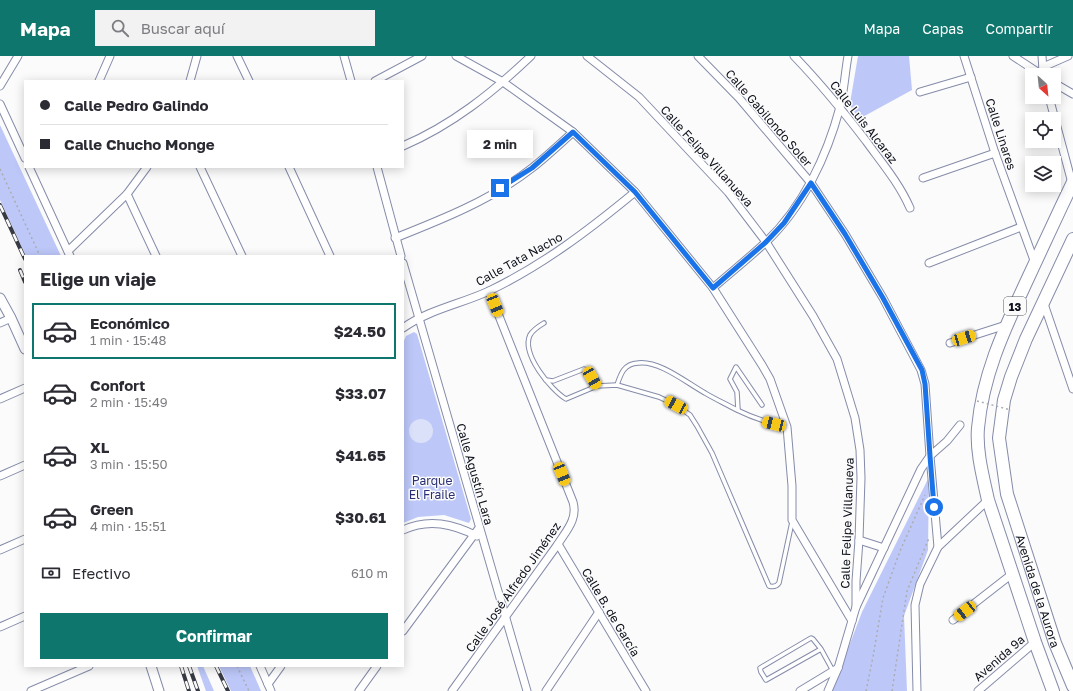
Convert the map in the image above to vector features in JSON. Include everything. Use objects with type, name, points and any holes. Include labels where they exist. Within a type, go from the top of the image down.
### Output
[{"type":"main road","name":"13","points":[[988,500],[979,450],[978,428],[985,383],[1006,325],[1073,182]]},
{"type":"main road","name":"13","points":[[1044,304],[1073,239]]},
{"type":"main road","name":"Avenida de la Aurora","points":[[1044,304],[1026,339],[1011,377],[1004,400],[999,438],[1007,494],[1055,643],[1073,686]]},
{"type":"main road","name":"Avenida de la Aurora","points":[[988,500],[1035,642],[1053,691]]},
{"type":"street","points":[[0,86],[18,56]]},
{"type":"street","points":[[99,80],[110,56]]},
{"type":"street","points":[[190,80],[197,56]]},
{"type":"street","points":[[237,56],[249,80]]},
{"type":"street","points":[[344,56],[351,80]]},
{"type":"street","points":[[377,80],[422,56]]},
{"type":"street","points":[[456,56],[503,82],[573,132],[635,192],[713,288],[767,375],[776,394],[787,427],[792,486],[792,520],[852,621]]},
{"type":"street","points":[[404,146],[422,138],[458,117],[503,82],[531,56]]},
{"type":"street","name":"Calle Felipe Villanueva","points":[[586,56],[639,96],[728,192],[766,242],[824,334],[836,359],[846,386],[855,418],[860,450],[861,478],[856,607]]},
{"type":"street","name":"Calle Gabilondo Soler","points":[[698,56],[739,98],[811,183],[845,234],[883,298],[922,370],[925,384],[938,547]]},
{"type":"street","name":"Calle Luis Alcaraz","points":[[794,56],[840,107],[894,177],[910,208]]},
{"type":"street","points":[[713,288],[766,242],[784,223],[811,183],[840,107],[848,56]]},
{"type":"street","name":"Calle Linares","points":[[964,56],[995,153],[1035,263]]},
{"type":"street","points":[[1013,56],[1032,68]]},
{"type":"street","points":[[1042,56],[1043,67],[1068,56]]},
{"type":"street","points":[[920,92],[971,77]]},
{"type":"street","points":[[1061,87],[1073,94]]},
{"type":"street","points":[[0,104],[24,156]]},
{"type":"street","points":[[1051,104],[1073,182]]},
{"type":"street","points":[[395,238],[452,215],[511,182],[532,168],[573,132]]},
{"type":"street","points":[[923,178],[995,153]]},
{"type":"street","points":[[32,169],[69,254],[127,194],[146,168]]},
{"type":"street","points":[[200,168],[242,255]]},
{"type":"street","points":[[289,168],[330,255]]},
{"type":"street","points":[[377,168],[401,255]]},
{"type":"street","name":"Calle Tata Nacho","points":[[404,327],[420,318],[489,291],[557,253],[590,229],[635,192]]},
{"type":"street","points":[[127,194],[156,255]]},
{"type":"street","points":[[929,263],[1022,228]]},
{"type":"street","name":"Calle Agustín Lara","points":[[404,266],[527,691]]},
{"type":"street","name":"Calle José Alfredo Jiménez","points":[[452,691],[558,544],[571,523],[575,508],[489,291]]},
{"type":"street","points":[[0,298],[24,347]]},
{"type":"street","points":[[1044,304],[1073,389]]},
{"type":"street","points":[[0,323],[11,318]]},
{"type":"street","points":[[950,343],[1006,325]]},
{"type":"street","points":[[0,399],[24,388]]},
{"type":"street","points":[[828,691],[856,607],[921,469],[930,456],[948,441],[960,425]]},
{"type":"street","points":[[0,476],[24,465]]},
{"type":"street","points":[[917,691],[915,605],[920,584],[938,547],[988,500]]},
{"type":"street","points":[[404,530],[419,525],[442,523],[474,534],[482,539]]},
{"type":"street","points":[[404,630],[479,528]]},
{"type":"street","points":[[0,550],[24,540]]},
{"type":"street","points":[[859,540],[884,548]]},
{"type":"street","name":"Calle B. de García","points":[[558,544],[599,612],[643,690]]},
{"type":"street","points":[[953,620],[1012,574]]},
{"type":"street","points":[[546,691],[599,612]]},
{"type":"street","points":[[0,627],[24,616]]},
{"type":"street","name":"Avenida 9a","points":[[978,691],[1035,642]]},
{"type":"street","points":[[31,691],[87,667]]},
{"type":"street","points":[[151,667],[159,691]]},
{"type":"street","points":[[260,667],[271,691]]},
{"type":"street","points":[[268,684],[280,667]]},
{"type":"street","points":[[359,691],[376,667]]},
{"type":"street","points":[[800,691],[836,669]]},
{"type":"lane","points":[[544,323],[530,335],[530,353],[537,368],[546,380],[566,399],[597,386],[617,385],[666,400],[690,415],[712,453],[769,586],[774,586],[779,583],[792,520]]},
{"type":"lane","points":[[617,385],[621,373],[625,368],[639,363],[648,363],[662,368],[738,410],[762,421],[787,427]]},
{"type":"lane","points":[[738,410],[736,392],[730,379],[736,367],[762,405]]},
{"type":"lane","points":[[546,380],[553,381],[584,369],[587,370],[597,386]]},
{"type":"lane","points":[[821,649],[766,680],[761,672],[760,668],[811,638],[814,638],[836,669]]},
{"type":"path","points":[[0,169],[40,255]]},
{"type":"path","points":[[977,401],[1011,410]]},
{"type":"path","points":[[866,691],[883,598],[900,550],[932,479]]},
{"type":"path","points":[[237,667],[249,691]]},
{"type":"green space","points":[[858,56],[909,56],[912,90],[859,119],[850,103]]},
{"type":"green space","points":[[0,125],[61,255],[26,255],[0,200]]},
{"type":"green space","name":"Parque El Fraile","points":[[414,332],[417,334],[471,519],[469,523],[444,515],[418,517],[404,523],[404,341],[406,336]]},
{"type":"green space","points":[[929,477],[928,550],[904,616],[907,691],[832,691],[862,612]]},
{"type":"green space","points":[[197,667],[203,667],[214,691],[206,691]]},
{"type":"green space","points":[[219,667],[250,667],[261,691],[231,691]]},
{"type":"shaded area","points":[[421,419],[430,422],[433,431],[430,440],[421,443],[412,440],[409,431],[412,422]]},
{"type":"railway","points":[[0,205],[24,257]]},
{"type":"railway","points":[[20,270],[24,280]]},
{"type":"railway","points":[[181,667],[189,691]]},
{"type":"railway","points":[[189,667],[198,691]]},
{"type":"railway","points":[[216,667],[228,691]]},
{"type":"route","points":[[500,188],[532,168],[573,132],[635,192],[713,288],[766,242],[784,223],[811,183],[845,234],[883,298],[922,370],[925,384],[934,507]]}]
